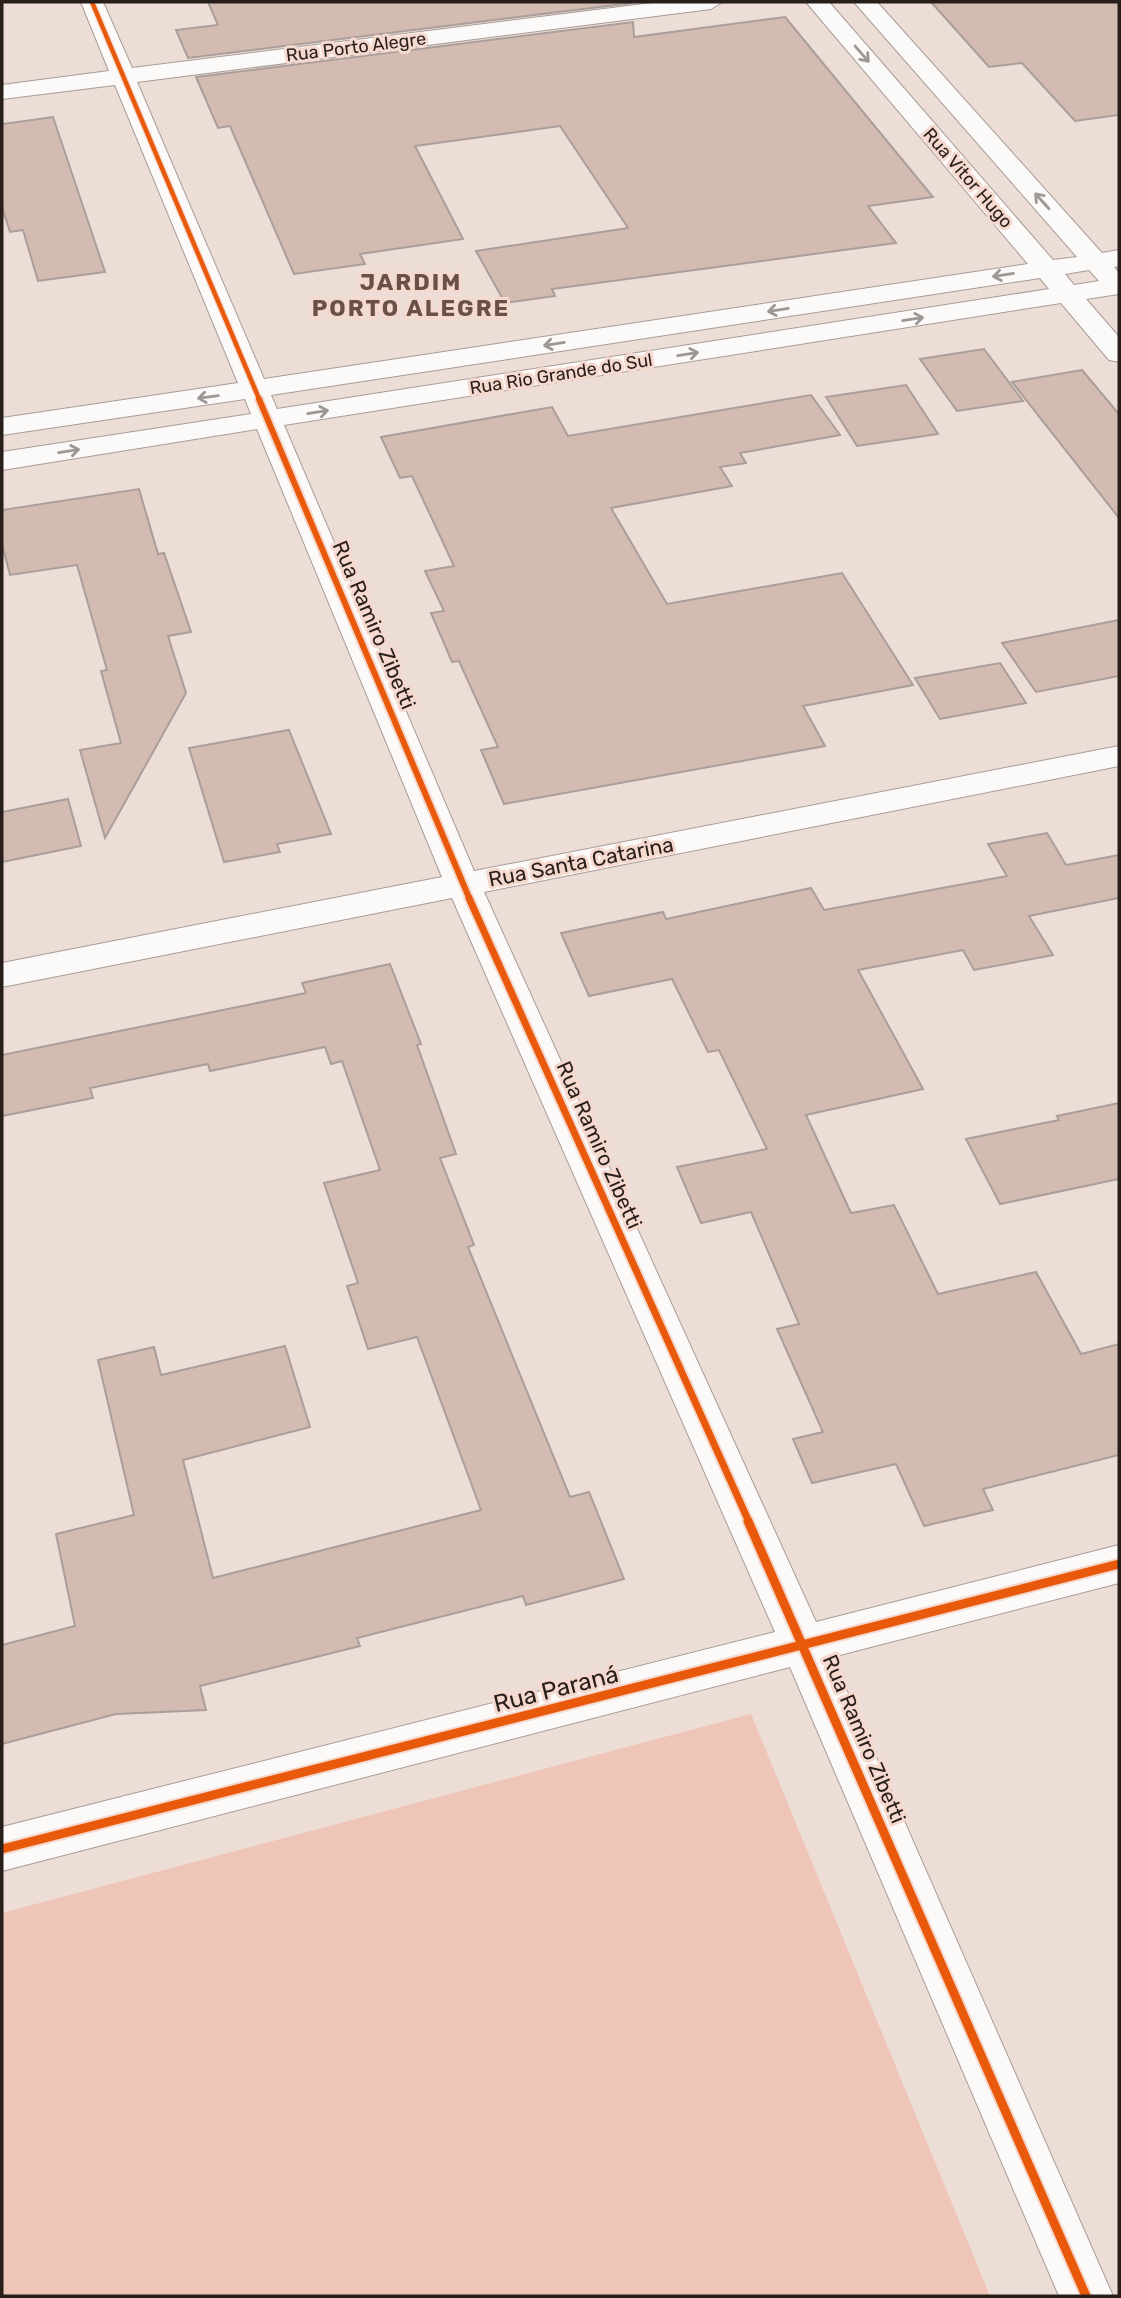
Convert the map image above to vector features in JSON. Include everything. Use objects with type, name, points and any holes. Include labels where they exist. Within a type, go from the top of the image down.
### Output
[{"type":"street","name":"Rua Ramiro Zibetti","points":[[92,2],[121,77],[263,405],[463,885],[804,1646],[1086,2296]]},
{"type":"street","name":"Rua Porto Alegre","points":[[2,92],[711,2]]},
{"type":"street","name":"Rua Vitor Hugo","points":[[817,2],[1119,354]]},
{"type":"street","name":"Rua Vitor Hugo","points":[[865,2],[1107,259],[1119,287]]},
{"type":"street","name":"Rua Rio Grande do Sul","points":[[2,461],[263,405],[1107,259]]},
{"type":"street","name":"Rua Rio Grande do Sul","points":[[2,427],[263,405],[1119,287]]},
{"type":"street","name":"Rua Santa Catarina","points":[[2,975],[1119,756]]},
{"type":"street","name":"Rua Paraná","points":[[2,1849],[1119,1564]]},
{"type":"shaded area","points":[[751,1714],[990,2296],[2,2296],[2,1913]]},
{"type":"building","points":[[208,2],[632,3],[188,58],[176,30],[218,25]]},
{"type":"building","points":[[931,2],[1119,2],[1119,115],[1075,121],[1022,63],[989,67]]},
{"type":"building","points":[[785,17],[933,197],[868,206],[896,243],[552,289],[555,296],[505,303],[476,251],[628,228],[560,126],[415,146],[463,239],[360,254],[365,264],[294,274],[230,126],[218,128],[196,77],[633,22],[634,37]]},
{"type":"building","points":[[53,117],[105,272],[38,281],[23,230],[10,232],[2,207],[2,124]]},
{"type":"building","points":[[984,349],[1023,401],[957,411],[920,359]]},
{"type":"building","points":[[1082,370],[1119,414],[1119,518],[1012,382]]},
{"type":"building","points":[[906,385],[938,434],[857,446],[826,397]]},
{"type":"building","points":[[811,395],[840,435],[740,453],[746,463],[720,467],[732,486],[611,508],[667,604],[842,573],[913,685],[803,706],[825,746],[504,804],[481,750],[498,747],[459,661],[452,662],[431,613],[444,611],[425,571],[454,566],[412,476],[400,478],[381,437],[552,407],[568,436]]},
{"type":"building","points":[[139,489],[158,554],[164,553],[191,632],[168,636],[186,693],[105,838],[80,750],[121,743],[101,671],[107,670],[77,565],[10,575],[2,544],[2,510]]},
{"type":"building","points":[[1119,620],[1119,676],[1036,692],[1002,643]]},
{"type":"building","points":[[1000,663],[1026,703],[940,719],[915,678]]},
{"type":"building","points":[[289,730],[331,834],[277,844],[280,852],[224,862],[189,748]]},
{"type":"building","points":[[68,799],[81,846],[2,862],[2,812]]},
{"type":"building","points":[[1047,833],[1066,865],[1119,855],[1119,898],[1029,916],[1053,955],[974,970],[963,950],[858,970],[923,1089],[806,1115],[851,1213],[894,1205],[938,1294],[1036,1272],[1081,1354],[1119,1344],[1119,1455],[983,1489],[993,1510],[924,1526],[896,1464],[812,1483],[793,1439],[823,1432],[777,1329],[799,1324],[751,1212],[701,1223],[677,1167],[767,1149],[719,1050],[708,1052],[672,979],[589,996],[561,933],[663,912],[666,919],[811,888],[824,910],[1007,876],[988,844]]},
{"type":"building","points":[[390,964],[421,1044],[417,1045],[456,1154],[440,1158],[474,1245],[468,1247],[570,1497],[589,1492],[624,1579],[526,1605],[523,1596],[357,1638],[360,1646],[200,1686],[206,1710],[116,1714],[2,1744],[2,1645],[75,1626],[56,1534],[134,1515],[98,1360],[154,1347],[161,1375],[285,1346],[310,1427],[183,1460],[213,1578],[481,1510],[417,1337],[368,1349],[347,1286],[358,1283],[324,1183],[380,1170],[342,1061],[331,1064],[325,1047],[210,1071],[208,1064],[90,1088],[93,1098],[2,1116],[2,1055],[306,993],[302,983]]},
{"type":"building","points":[[1119,1103],[1119,1179],[1000,1204],[966,1139],[1059,1120],[1057,1116]]},
{"type":"cycle path","points":[[92,2],[463,885],[804,1646],[1086,2296]]},
{"type":"cycle path","points":[[2,1849],[1119,1564]]},
{"type":"district","name":"JARDIM PORTO ALEGRE","points":[[411,295]]}]
